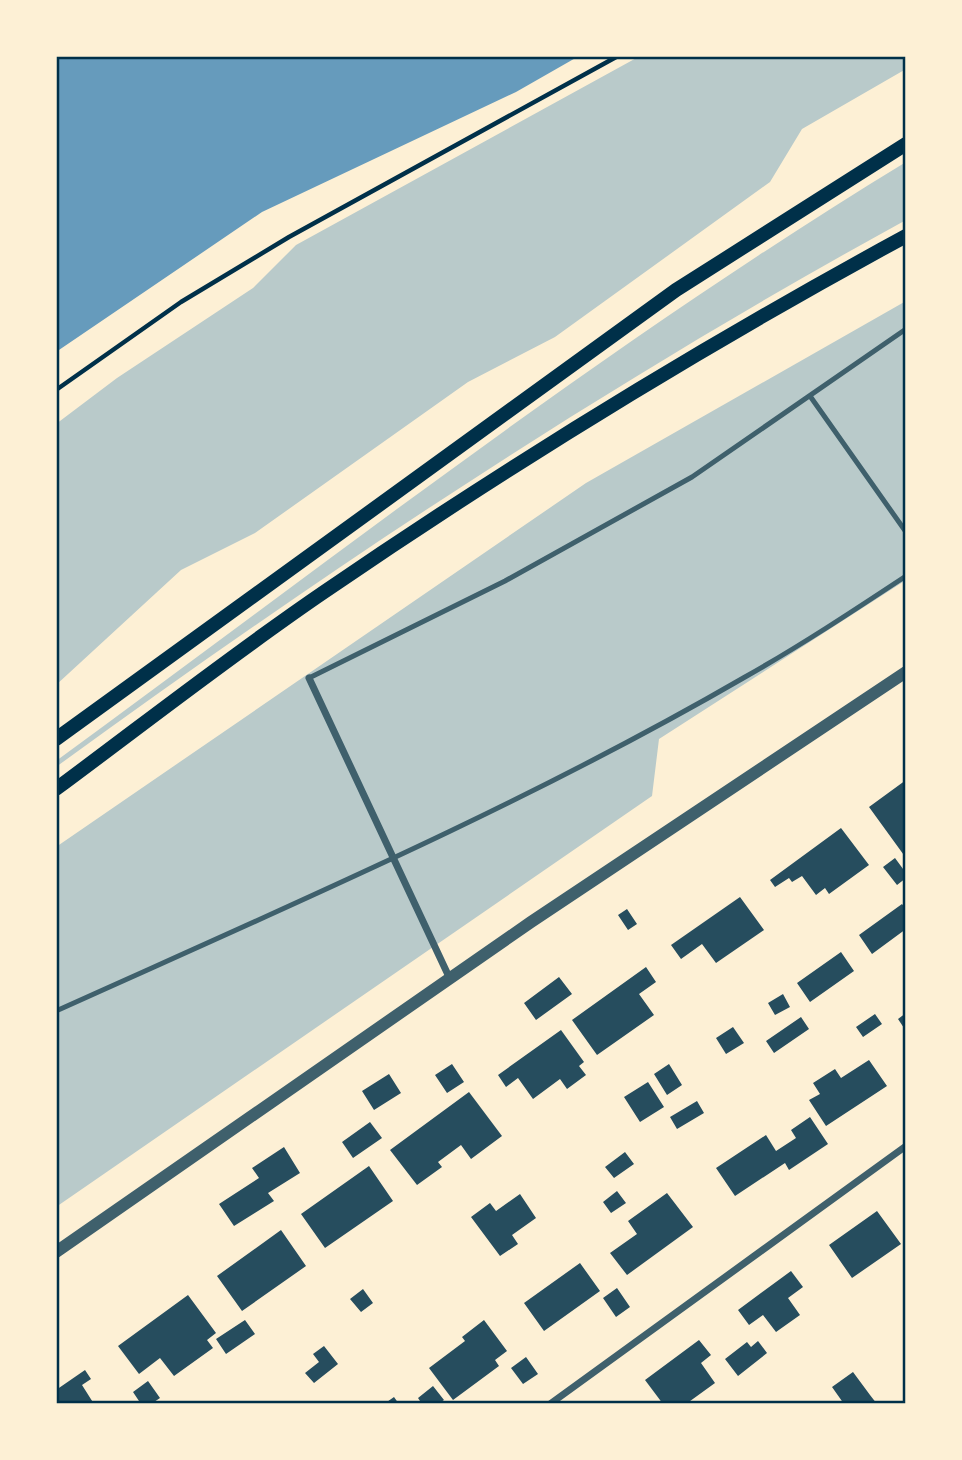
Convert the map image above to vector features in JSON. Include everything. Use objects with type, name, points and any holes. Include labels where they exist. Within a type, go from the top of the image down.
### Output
[{"type":"main road","points":[[56,739],[676,290],[906,144]]},
{"type":"main road","points":[[56,789],[323,592],[509,471],[697,356],[906,236]]},
{"type":"street","points":[[56,1252],[450,979],[906,672]]},
{"type":"street","points":[[309,678],[450,979]]},
{"type":"street","points":[[550,1404],[906,1146]]},
{"type":"lane","points":[[309,678],[505,582],[692,477],[906,329]]},
{"type":"lane","points":[[810,396],[906,532]]},
{"type":"lane","points":[[56,1010],[394,859],[662,724],[747,677],[906,576]]},
{"type":"path","points":[[56,390],[181,302],[289,237],[618,56]]},
{"type":"shaded area","points":[[640,56],[906,56],[906,69],[802,129],[770,182],[555,337],[468,382],[255,533],[181,570],[56,685],[56,424],[117,378],[253,288],[296,245]]},
{"type":"shaded area","points":[[906,162],[906,220],[687,346],[472,480],[262,620],[56,767],[56,761],[475,452],[688,303]]},
{"type":"shaded area","points":[[906,301],[906,580],[659,739],[652,796],[56,1207],[56,847],[586,483]]},
{"type":"water","points":[[56,56],[579,56],[516,92],[262,212],[56,352]]},
{"type":"building","points":[[906,780],[906,858],[869,807]]},
{"type":"building","points":[[841,828],[869,865],[829,894],[825,888],[816,895],[802,876],[792,882],[789,878],[775,887],[770,880]]},
{"type":"building","points":[[895,858],[906,873],[906,878],[897,885],[883,867]]},
{"type":"building","points":[[740,897],[764,930],[716,963],[702,944],[681,959],[671,945]]},
{"type":"building","points":[[902,904],[906,909],[906,929],[872,954],[859,935]]},
{"type":"building","points":[[627,909],[637,924],[628,930],[618,915]]},
{"type":"building","points":[[841,952],[854,971],[810,1002],[797,983]]},
{"type":"building","points":[[646,967],[656,982],[639,994],[654,1015],[597,1055],[572,1020]]},
{"type":"building","points":[[559,977],[572,994],[536,1020],[524,1003]]},
{"type":"building","points":[[783,994],[790,1007],[775,1015],[768,1003]]},
{"type":"building","points":[[906,1013],[906,1031],[898,1019]]},
{"type":"building","points":[[875,1014],[882,1024],[863,1037],[856,1027]]},
{"type":"building","points":[[801,1017],[809,1029],[774,1053],[766,1041]]},
{"type":"building","points":[[733,1027],[744,1043],[726,1054],[716,1038]]},
{"type":"building","points":[[561,1030],[584,1062],[579,1066],[586,1075],[567,1089],[560,1079],[533,1099],[518,1078],[506,1087],[498,1075]]},
{"type":"building","points":[[869,1060],[887,1086],[826,1126],[809,1100],[820,1094],[813,1083],[835,1069],[841,1078]]},
{"type":"building","points":[[452,1064],[464,1082],[447,1093],[435,1075]]},
{"type":"building","points":[[669,1064],[682,1085],[667,1095],[654,1074]]},
{"type":"building","points":[[389,1074],[401,1093],[374,1110],[362,1091]]},
{"type":"building","points":[[648,1082],[664,1107],[640,1122],[624,1097]]},
{"type":"building","points":[[469,1092],[502,1136],[471,1159],[461,1145],[438,1162],[442,1167],[417,1185],[390,1150]]},
{"type":"building","points":[[697,1101],[704,1113],[677,1129],[670,1117]]},
{"type":"building","points":[[810,1117],[828,1144],[789,1170],[785,1163],[735,1196],[716,1168],[766,1135],[776,1151],[796,1138],[791,1130]]},
{"type":"building","points":[[370,1122],[382,1138],[353,1158],[342,1142]]},
{"type":"building","points":[[284,1147],[300,1173],[268,1193],[274,1201],[234,1226],[219,1204],[259,1178],[252,1168]]},
{"type":"building","points":[[625,1152],[634,1164],[614,1178],[605,1167]]},
{"type":"building","points":[[369,1166],[393,1201],[325,1248],[301,1214]]},
{"type":"building","points":[[617,1191],[626,1203],[611,1213],[603,1202]]},
{"type":"building","points":[[667,1193],[693,1227],[627,1275],[610,1253],[637,1234],[628,1221]]},
{"type":"building","points":[[520,1194],[536,1218],[512,1235],[518,1244],[500,1256],[471,1217],[490,1203],[496,1211]]},
{"type":"building","points":[[877,1211],[901,1244],[852,1278],[829,1245]]},
{"type":"building","points":[[281,1230],[306,1266],[242,1311],[217,1276]]},
{"type":"building","points":[[580,1263],[600,1291],[544,1331],[524,1303]]},
{"type":"building","points":[[791,1271],[803,1287],[788,1298],[800,1315],[776,1332],[763,1315],[749,1325],[738,1310]]},
{"type":"building","points":[[617,1288],[630,1307],[616,1317],[603,1298]]},
{"type":"building","points":[[363,1289],[373,1303],[361,1312],[350,1299]]},
{"type":"building","points":[[188,1295],[216,1333],[207,1340],[213,1348],[174,1376],[160,1358],[139,1374],[118,1346]]},
{"type":"building","points":[[245,1320],[255,1334],[226,1354],[216,1339]]},
{"type":"building","points":[[484,1320],[507,1351],[495,1360],[499,1366],[453,1400],[429,1368],[465,1341],[462,1337]]},
{"type":"building","points":[[699,1340],[711,1355],[701,1363],[715,1383],[686,1404],[663,1404],[645,1380]]},
{"type":"building","points":[[758,1341],[767,1353],[738,1376],[725,1359],[747,1342],[751,1347]]},
{"type":"building","points":[[324,1346],[338,1364],[314,1383],[305,1373],[319,1362],[313,1354]]},
{"type":"building","points":[[526,1357],[538,1374],[523,1384],[511,1368]]},
{"type":"building","points":[[85,1370],[91,1379],[82,1385],[94,1404],[56,1404],[56,1390]]},
{"type":"building","points":[[853,1372],[877,1404],[844,1404],[832,1387]]},
{"type":"building","points":[[148,1381],[160,1398],[151,1404],[141,1404],[133,1392]]},
{"type":"building","points":[[433,1386],[444,1400],[438,1404],[422,1404],[418,1398]]},
{"type":"building","points":[[394,1397],[399,1404],[384,1404]]}]
